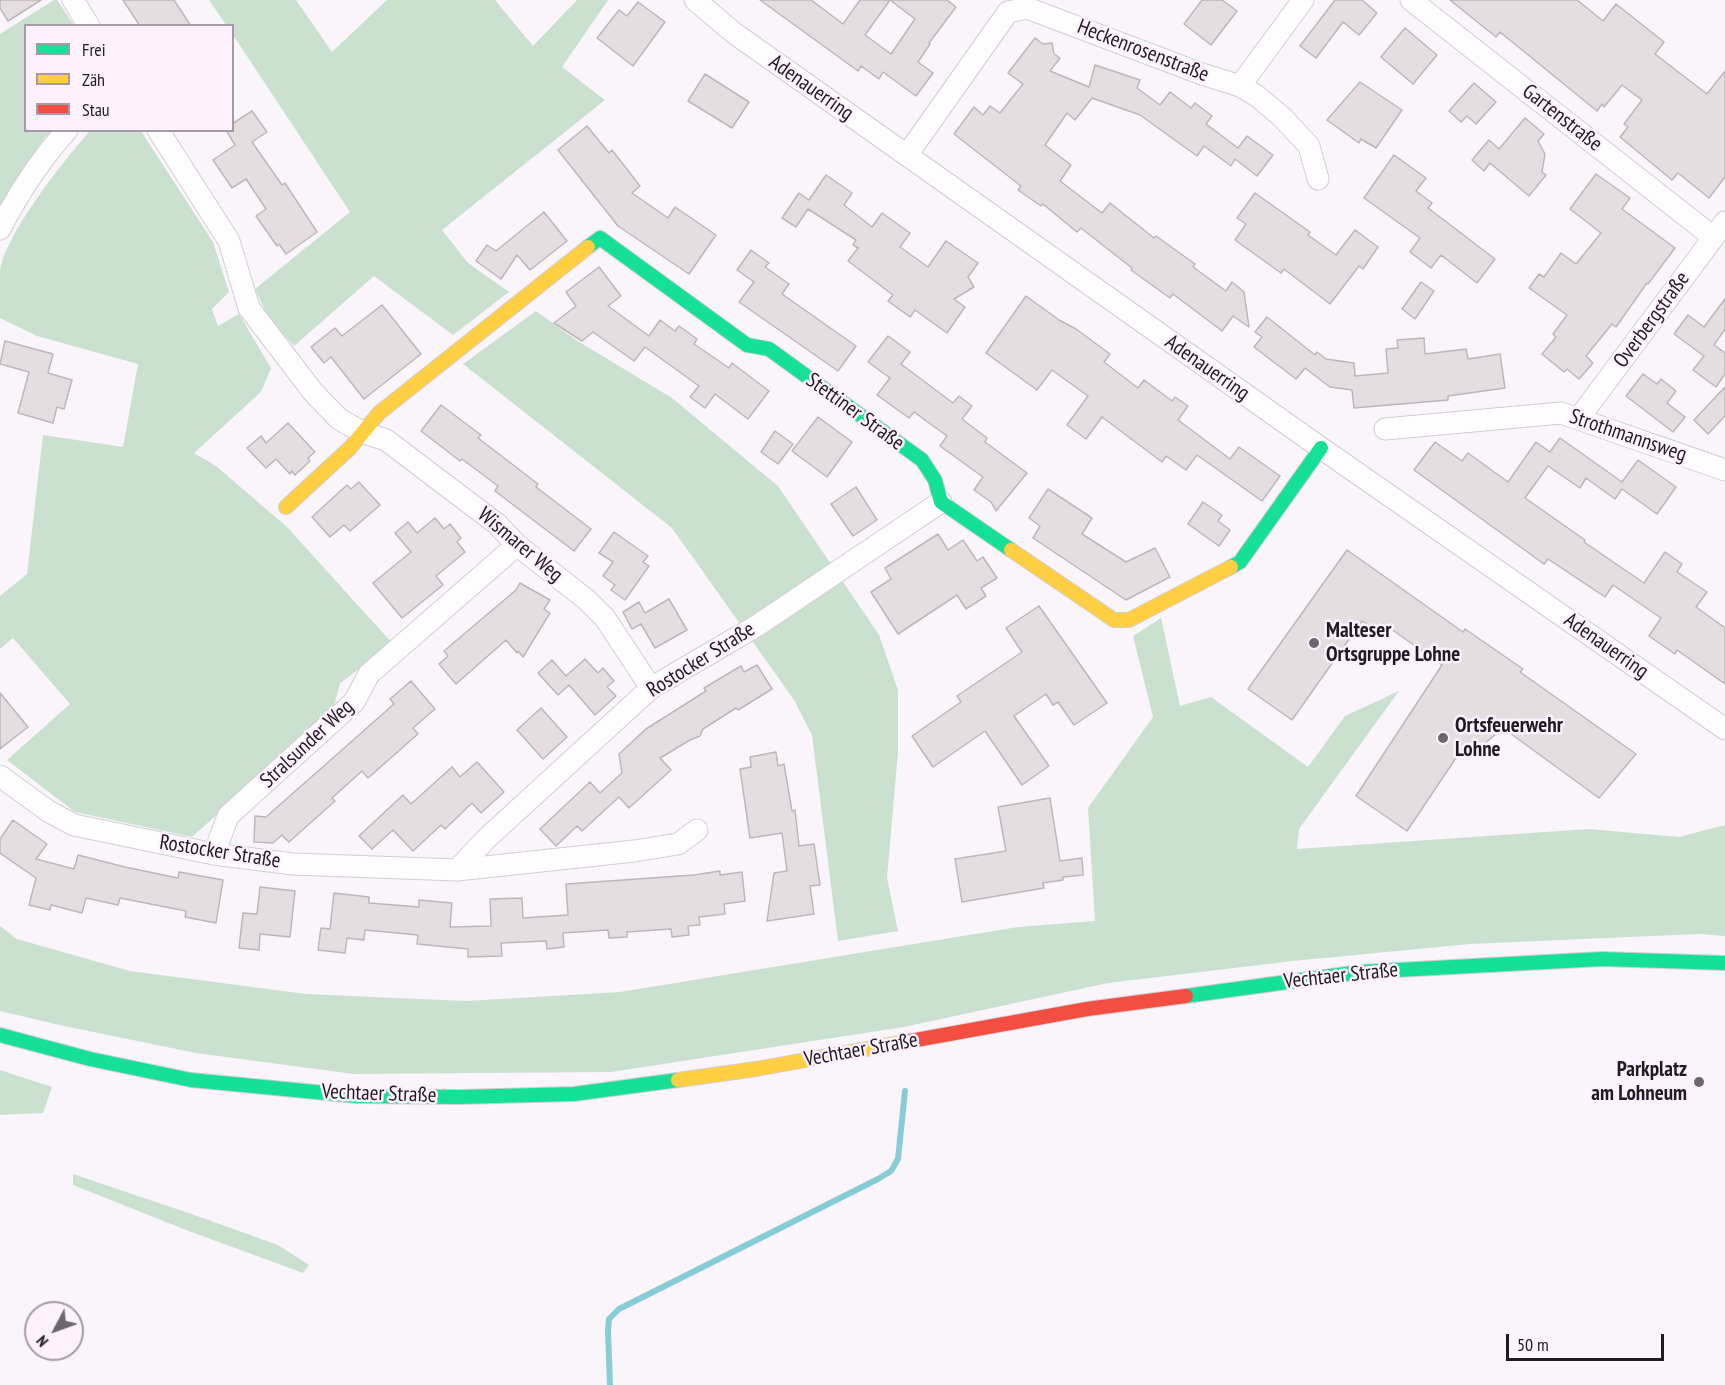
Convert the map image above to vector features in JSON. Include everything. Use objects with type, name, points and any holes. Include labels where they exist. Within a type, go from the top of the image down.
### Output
[{"type":"main road","name":"Stettiner Straße","points":[[362,432],[379,412],[600,238],[747,345],[769,349],[922,460],[935,480],[941,502]]},
{"type":"main road","points":[[286,507],[350,448],[362,432]]},
{"type":"main road","points":[[941,502],[1114,620],[1129,620],[1240,562],[1321,448]]},
{"type":"main road","name":"Vechtaer Straße","points":[[0,1035],[90,1059],[191,1080],[357,1096],[459,1097],[574,1094],[756,1069],[1087,1009],[1360,972],[1602,959],[1725,963]]},
{"type":"street","points":[[73,0],[88,24]]},
{"type":"street","name":"Adenauerring","points":[[695,0],[734,33],[1321,448],[1725,729]]},
{"type":"street","points":[[1240,86],[1303,0]]},
{"type":"street","name":"Gartenstraße","points":[[1411,0],[1719,229]]},
{"type":"street","name":"Heckenrosenstraße","points":[[907,155],[1008,12],[1027,8],[1240,86],[1257,96],[1282,117],[1309,146],[1318,179]]},
{"type":"street","points":[[0,229],[51,148],[65,132]]},
{"type":"street","name":"Wismarer Weg","points":[[159,132],[229,241],[249,308],[313,392],[339,419],[362,432],[386,440],[497,524],[517,545],[587,600],[605,618],[651,688]]},
{"type":"street","name":"Overbergstraße","points":[[1579,418],[1719,229]]},
{"type":"street","name":"Strothmannsweg","points":[[1385,429],[1561,412],[1725,470]]},
{"type":"street","name":"Rostocker Straße","points":[[457,870],[486,839],[651,688],[758,625],[941,502]]},
{"type":"street","name":"Stralsunder Weg","points":[[214,854],[228,816],[354,702],[369,675],[517,545]]},
{"type":"street","name":"Rostocker Straße","points":[[0,776],[48,811],[74,825],[214,854],[292,864],[457,870],[634,851],[678,844],[696,830]]},
{"type":"green space","points":[[54,0],[57,0],[73,24],[24,24],[24,132],[51,132],[44,138],[0,208],[0,34]]},
{"type":"green space","points":[[209,0],[296,0],[332,52],[387,0],[495,0],[533,46],[577,0],[608,0],[562,67],[605,100],[442,230],[468,263],[509,292],[453,335],[374,276],[294,346],[268,317],[255,289],[350,212],[234,37],[234,24],[225,24]]},
{"type":"green space","points":[[89,132],[142,132],[213,242],[229,292],[212,309],[218,326],[239,314],[271,368],[261,392],[194,453],[216,466],[287,527],[393,644],[340,683],[333,710],[192,837],[75,812],[7,760],[70,704],[13,638],[0,649],[0,596],[27,574],[43,435],[123,447],[138,364],[37,336],[0,318],[0,272],[4,256],[12,238],[37,198]]},
{"type":"green space","points":[[536,311],[576,340],[672,398],[778,486],[879,635],[898,690],[898,752],[887,878],[898,931],[838,941],[812,735],[794,700],[672,528],[463,364]]},
{"type":"green space","points":[[1161,618],[1180,706],[1211,697],[1308,767],[1345,716],[1399,691],[1299,829],[1297,849],[1589,829],[1679,837],[1725,825],[1725,936],[1699,934],[1470,944],[1293,961],[1108,983],[904,1027],[611,1072],[354,1074],[196,1053],[0,1011],[0,926],[17,939],[130,971],[306,994],[466,1001],[620,992],[1018,927],[1095,921],[1088,808],[1153,717],[1133,636]]},
{"type":"green space","points":[[0,1070],[52,1087],[43,1113],[0,1115]]},
{"type":"green space","points":[[73,1174],[278,1245],[309,1265],[303,1273],[186,1230],[73,1185]]},
{"type":"building","points":[[0,0],[41,0],[8,21],[0,8]]},
{"type":"building","points":[[123,0],[174,0],[190,24],[139,24]]},
{"type":"building","points":[[760,0],[811,0],[843,24],[860,0],[890,0],[947,0],[956,7],[918,62],[933,73],[916,96],[883,72],[879,79],[861,66],[858,71]],"holes":[[[890,0],[915,19],[891,54],[865,35]]]},
{"type":"building","points":[[1202,0],[1222,0],[1237,11],[1211,45],[1184,24]]},
{"type":"building","points":[[1335,0],[1362,0],[1377,13],[1359,35],[1343,22],[1316,58],[1300,46]]},
{"type":"building","points":[[1450,0],[1577,0],[1603,21],[1616,4],[1664,42],[1655,54],[1707,94],[1725,71],[1725,177],[1709,198],[1678,173],[1672,180],[1620,137],[1628,127],[1624,124],[1642,100],[1622,85],[1604,107],[1602,104],[1597,111],[1500,32],[1496,37]]},
{"type":"building","points":[[638,2],[665,22],[633,66],[597,38],[619,10],[627,16]]},
{"type":"building","points":[[1405,28],[1437,55],[1413,84],[1381,57]]},
{"type":"building","points":[[1035,38],[1043,44],[1052,43],[1054,54],[1060,58],[1050,71],[1089,87],[1095,65],[1140,80],[1137,88],[1160,105],[1170,92],[1191,108],[1195,103],[1212,116],[1206,124],[1238,148],[1247,136],[1273,155],[1257,176],[1235,159],[1231,166],[1204,146],[1197,156],[1140,115],[1092,98],[1075,120],[1067,113],[1045,145],[1071,165],[1060,181],[1102,213],[1110,203],[1154,238],[1156,236],[1195,264],[1193,267],[1226,291],[1232,282],[1244,292],[1249,327],[1233,316],[1222,331],[1173,294],[1170,298],[1131,270],[1132,268],[1081,228],[1077,232],[1043,204],[1041,206],[1018,190],[1021,186],[954,134],[974,107],[983,115],[990,106],[1000,113],[1023,84],[1008,73]]},
{"type":"building","points":[[705,74],[749,102],[732,128],[688,101]]},
{"type":"building","points":[[1360,82],[1402,110],[1376,148],[1361,139],[1359,143],[1327,120]]},
{"type":"building","points":[[1474,83],[1496,102],[1476,124],[1467,116],[1461,122],[1449,111]]},
{"type":"building","points":[[252,111],[267,132],[252,142],[282,185],[285,183],[317,232],[286,254],[279,244],[277,246],[256,216],[266,209],[246,179],[232,188],[213,160],[235,145],[227,132],[234,132],[234,123]]},
{"type":"building","points":[[1525,118],[1544,134],[1538,141],[1545,154],[1542,172],[1546,175],[1529,196],[1490,163],[1484,171],[1472,160],[1489,140],[1499,149]]},
{"type":"building","points":[[587,126],[609,153],[612,150],[640,186],[632,193],[668,218],[675,207],[716,235],[689,274],[618,226],[558,150]]},
{"type":"building","points":[[1394,155],[1426,178],[1416,191],[1432,203],[1428,208],[1495,259],[1477,283],[1441,255],[1431,268],[1410,252],[1420,238],[1364,198]]},
{"type":"building","points":[[1596,174],[1630,198],[1622,209],[1675,248],[1616,327],[1612,324],[1586,356],[1593,363],[1579,379],[1567,369],[1564,372],[1542,354],[1556,337],[1553,334],[1567,315],[1529,288],[1539,274],[1544,277],[1561,253],[1576,264],[1601,233],[1570,209]]},
{"type":"building","points":[[826,175],[852,193],[844,205],[872,227],[882,213],[910,233],[900,247],[928,267],[946,241],[978,263],[968,277],[974,287],[954,299],[965,307],[947,333],[915,310],[910,317],[888,301],[893,295],[848,261],[858,248],[853,245],[856,240],[808,209],[796,227],[782,218],[799,193],[809,200]]},
{"type":"building","points":[[1255,193],[1310,232],[1308,235],[1336,255],[1355,230],[1378,247],[1363,269],[1359,266],[1330,304],[1284,269],[1281,273],[1235,240],[1246,224],[1237,218]]},
{"type":"building","points":[[544,212],[567,241],[530,270],[517,255],[501,279],[476,261],[487,245],[496,251]]},
{"type":"building","points":[[751,250],[769,263],[765,267],[789,284],[782,294],[856,346],[838,371],[739,302],[754,282],[737,270]]},
{"type":"building","points":[[599,267],[621,296],[608,306],[649,336],[660,320],[675,331],[679,326],[697,339],[694,344],[729,368],[732,363],[769,391],[748,419],[715,394],[705,408],[690,397],[699,386],[645,347],[634,361],[593,332],[582,341],[554,323],[576,306],[566,292]]},
{"type":"building","points":[[1421,282],[1434,291],[1415,319],[1402,309]]},
{"type":"building","points":[[1026,296],[1110,354],[1104,362],[1138,388],[1144,380],[1172,401],[1175,397],[1188,406],[1178,420],[1230,459],[1239,447],[1280,476],[1262,501],[1197,455],[1186,470],[1166,456],[1162,462],[1102,417],[1086,439],[1067,425],[1088,396],[1052,370],[1037,390],[986,353]]},
{"type":"building","points":[[1725,299],[1725,329],[1714,345],[1725,353],[1725,374],[1716,387],[1693,370],[1704,356],[1674,334],[1688,315],[1704,327]]},
{"type":"building","points":[[382,305],[421,354],[364,399],[331,357],[324,363],[311,347],[335,328],[342,336]]},
{"type":"building","points":[[1267,317],[1315,355],[1317,352],[1326,359],[1354,363],[1355,376],[1388,373],[1386,349],[1398,348],[1397,340],[1424,338],[1425,354],[1466,349],[1468,359],[1500,354],[1505,388],[1448,396],[1448,400],[1354,408],[1352,390],[1330,387],[1305,368],[1296,379],[1254,347],[1262,337],[1255,332]]},
{"type":"building","points":[[888,336],[910,352],[901,364],[953,403],[959,396],[972,406],[962,419],[987,438],[985,442],[1027,473],[996,511],[991,502],[974,490],[983,477],[940,446],[947,436],[914,412],[909,418],[877,395],[890,378],[868,362]]},
{"type":"building","points":[[5,341],[53,354],[48,373],[72,380],[64,409],[57,407],[53,423],[18,413],[29,372],[0,364]]},
{"type":"building","points":[[1643,374],[1657,384],[1661,379],[1676,391],[1667,403],[1685,417],[1673,432],[1626,396]]},
{"type":"building","points":[[1725,387],[1725,416],[1708,434],[1694,420]]},
{"type":"building","points":[[441,405],[481,435],[478,438],[538,484],[536,487],[591,529],[574,551],[495,491],[498,486],[421,431]]},
{"type":"building","points":[[818,417],[852,442],[827,477],[792,451]]},
{"type":"building","points":[[288,423],[315,452],[308,458],[310,461],[295,475],[292,471],[290,474],[276,459],[266,468],[247,448],[261,436],[266,443]]},
{"type":"building","points":[[775,431],[793,444],[778,464],[761,452]]},
{"type":"building","points":[[1560,438],[1622,482],[1638,460],[1676,487],[1657,514],[1622,489],[1615,499],[1586,478],[1580,488],[1548,466],[1525,498],[1644,583],[1665,552],[1682,564],[1677,572],[1707,592],[1696,607],[1725,628],[1725,684],[1677,650],[1675,654],[1649,636],[1661,618],[1613,585],[1605,597],[1548,559],[1544,564],[1414,470],[1435,442],[1462,461],[1468,453],[1508,482],[1536,442],[1550,452]]},
{"type":"building","points":[[359,482],[380,505],[350,531],[344,525],[330,537],[312,517],[347,485],[351,489]]},
{"type":"building","points":[[856,487],[877,520],[853,536],[831,504]]},
{"type":"building","points":[[1048,489],[1092,518],[1082,534],[1126,562],[1155,548],[1170,577],[1126,600],[1033,538],[1040,526],[1029,518]]},
{"type":"building","points":[[1203,502],[1222,515],[1218,521],[1230,530],[1219,546],[1188,524]]},
{"type":"building","points":[[435,518],[444,529],[450,524],[461,538],[457,542],[465,552],[436,576],[443,585],[402,618],[373,583],[411,552],[395,533],[408,522],[417,533]]},
{"type":"building","points":[[614,532],[648,556],[643,562],[649,566],[625,600],[611,590],[615,585],[603,576],[613,562],[599,553]]},
{"type":"building","points":[[938,534],[948,550],[963,540],[977,561],[983,557],[997,578],[981,588],[986,596],[966,609],[957,595],[898,634],[871,592],[891,579],[885,568]]},
{"type":"building","name":"Ortsfeuerwehr Lohne","points":[[1347,550],[1463,632],[1465,629],[1523,669],[1520,672],[1636,754],[1599,798],[1503,728],[1471,755],[1462,749],[1407,831],[1356,796],[1442,665],[1384,624],[1378,632],[1362,621],[1292,720],[1248,689]]},
{"type":"building","points":[[520,583],[550,600],[544,609],[550,613],[523,657],[506,640],[456,684],[439,664],[448,656],[444,651],[516,590]]},
{"type":"building","points":[[669,599],[687,630],[655,648],[641,624],[632,629],[623,612],[639,602],[645,613]]},
{"type":"building","points":[[1039,606],[1107,703],[1074,725],[1058,702],[1053,705],[1046,694],[1014,716],[1049,766],[1022,785],[985,731],[933,767],[912,736],[961,702],[957,696],[1022,652],[1006,628]]},
{"type":"building","points":[[585,659],[598,673],[603,668],[614,681],[607,687],[616,696],[595,715],[569,685],[558,695],[538,673],[552,660],[566,676]]},
{"type":"building","points":[[757,665],[772,689],[738,710],[736,708],[703,729],[700,736],[660,758],[671,770],[629,808],[619,797],[582,831],[577,826],[556,846],[540,829],[590,782],[600,793],[622,773],[619,754],[646,729],[706,691],[704,688],[741,666],[744,672]]},
{"type":"building","points":[[411,681],[435,709],[413,728],[418,734],[368,778],[362,771],[332,798],[335,801],[289,842],[282,835],[273,843],[254,842],[255,816],[266,817],[394,704],[390,699]]},
{"type":"building","points":[[0,693],[28,727],[0,749]]},
{"type":"building","points":[[541,708],[567,737],[543,759],[517,730]]},
{"type":"building","points":[[776,752],[778,766],[784,764],[792,811],[795,810],[799,846],[814,844],[820,885],[810,886],[814,914],[767,921],[774,873],[787,871],[782,833],[750,838],[740,769],[751,767],[750,757]]},
{"type":"building","points":[[477,762],[504,792],[481,813],[472,803],[445,829],[441,825],[413,851],[393,830],[372,849],[359,836],[403,795],[411,804],[452,767],[460,777]]},
{"type":"building","points":[[1050,798],[1060,861],[1082,858],[1083,875],[1063,877],[1063,880],[1043,883],[1044,888],[962,902],[955,859],[1006,851],[998,807]]},
{"type":"building","points":[[13,820],[47,844],[36,859],[74,869],[78,855],[178,878],[179,872],[223,880],[216,923],[185,917],[186,911],[120,898],[118,905],[86,898],[82,913],[51,905],[50,910],[29,905],[36,878],[0,853],[0,839]]},
{"type":"building","points":[[720,871],[720,875],[742,872],[745,901],[724,904],[725,914],[699,917],[700,925],[688,926],[689,935],[672,937],[671,929],[627,932],[627,937],[609,938],[608,930],[563,933],[564,947],[547,949],[546,941],[501,943],[502,956],[468,957],[468,949],[417,944],[418,935],[365,930],[364,940],[347,938],[345,953],[318,950],[321,928],[330,929],[334,893],[369,897],[369,903],[419,907],[419,900],[452,903],[450,927],[491,926],[490,899],[522,898],[523,918],[568,915],[566,884]]},
{"type":"building","points":[[260,887],[295,891],[290,937],[260,934],[259,950],[239,948],[243,913],[257,914]]},
{"type":"waterway","points":[[610,1385],[609,1319],[619,1309],[891,1171],[898,1159],[905,1091]]},
{"type":"traffic: fast","points":[[588,247],[600,238],[747,345],[769,349],[922,460],[935,480],[941,502],[1011,550]]},
{"type":"traffic: fast","points":[[1231,567],[1240,562],[1321,448]]},
{"type":"traffic: fast","points":[[1186,996],[1360,972],[1602,959],[1725,963]]},
{"type":"traffic: fast","points":[[0,1035],[90,1059],[191,1080],[357,1096],[459,1097],[574,1094],[678,1080]]},
{"type":"traffic: slow","points":[[286,507],[350,448],[379,413],[588,247]]},
{"type":"traffic: slow","points":[[1011,550],[1114,620],[1129,620],[1231,567]]},
{"type":"traffic: slow","points":[[678,1080],[756,1069],[905,1042]]},
{"type":"traffic: jam","points":[[905,1042],[1087,1009],[1186,996]]},
{"type":"place","name":"Malteser Ortsgruppe Lohne","points":[[1314,643]]},
{"type":"place","name":"Ortsfeuerwehr Lohne","points":[[1443,738]]},
{"type":"place","name":"Parkplatz am Lohneum","points":[[1699,1082]]}]
